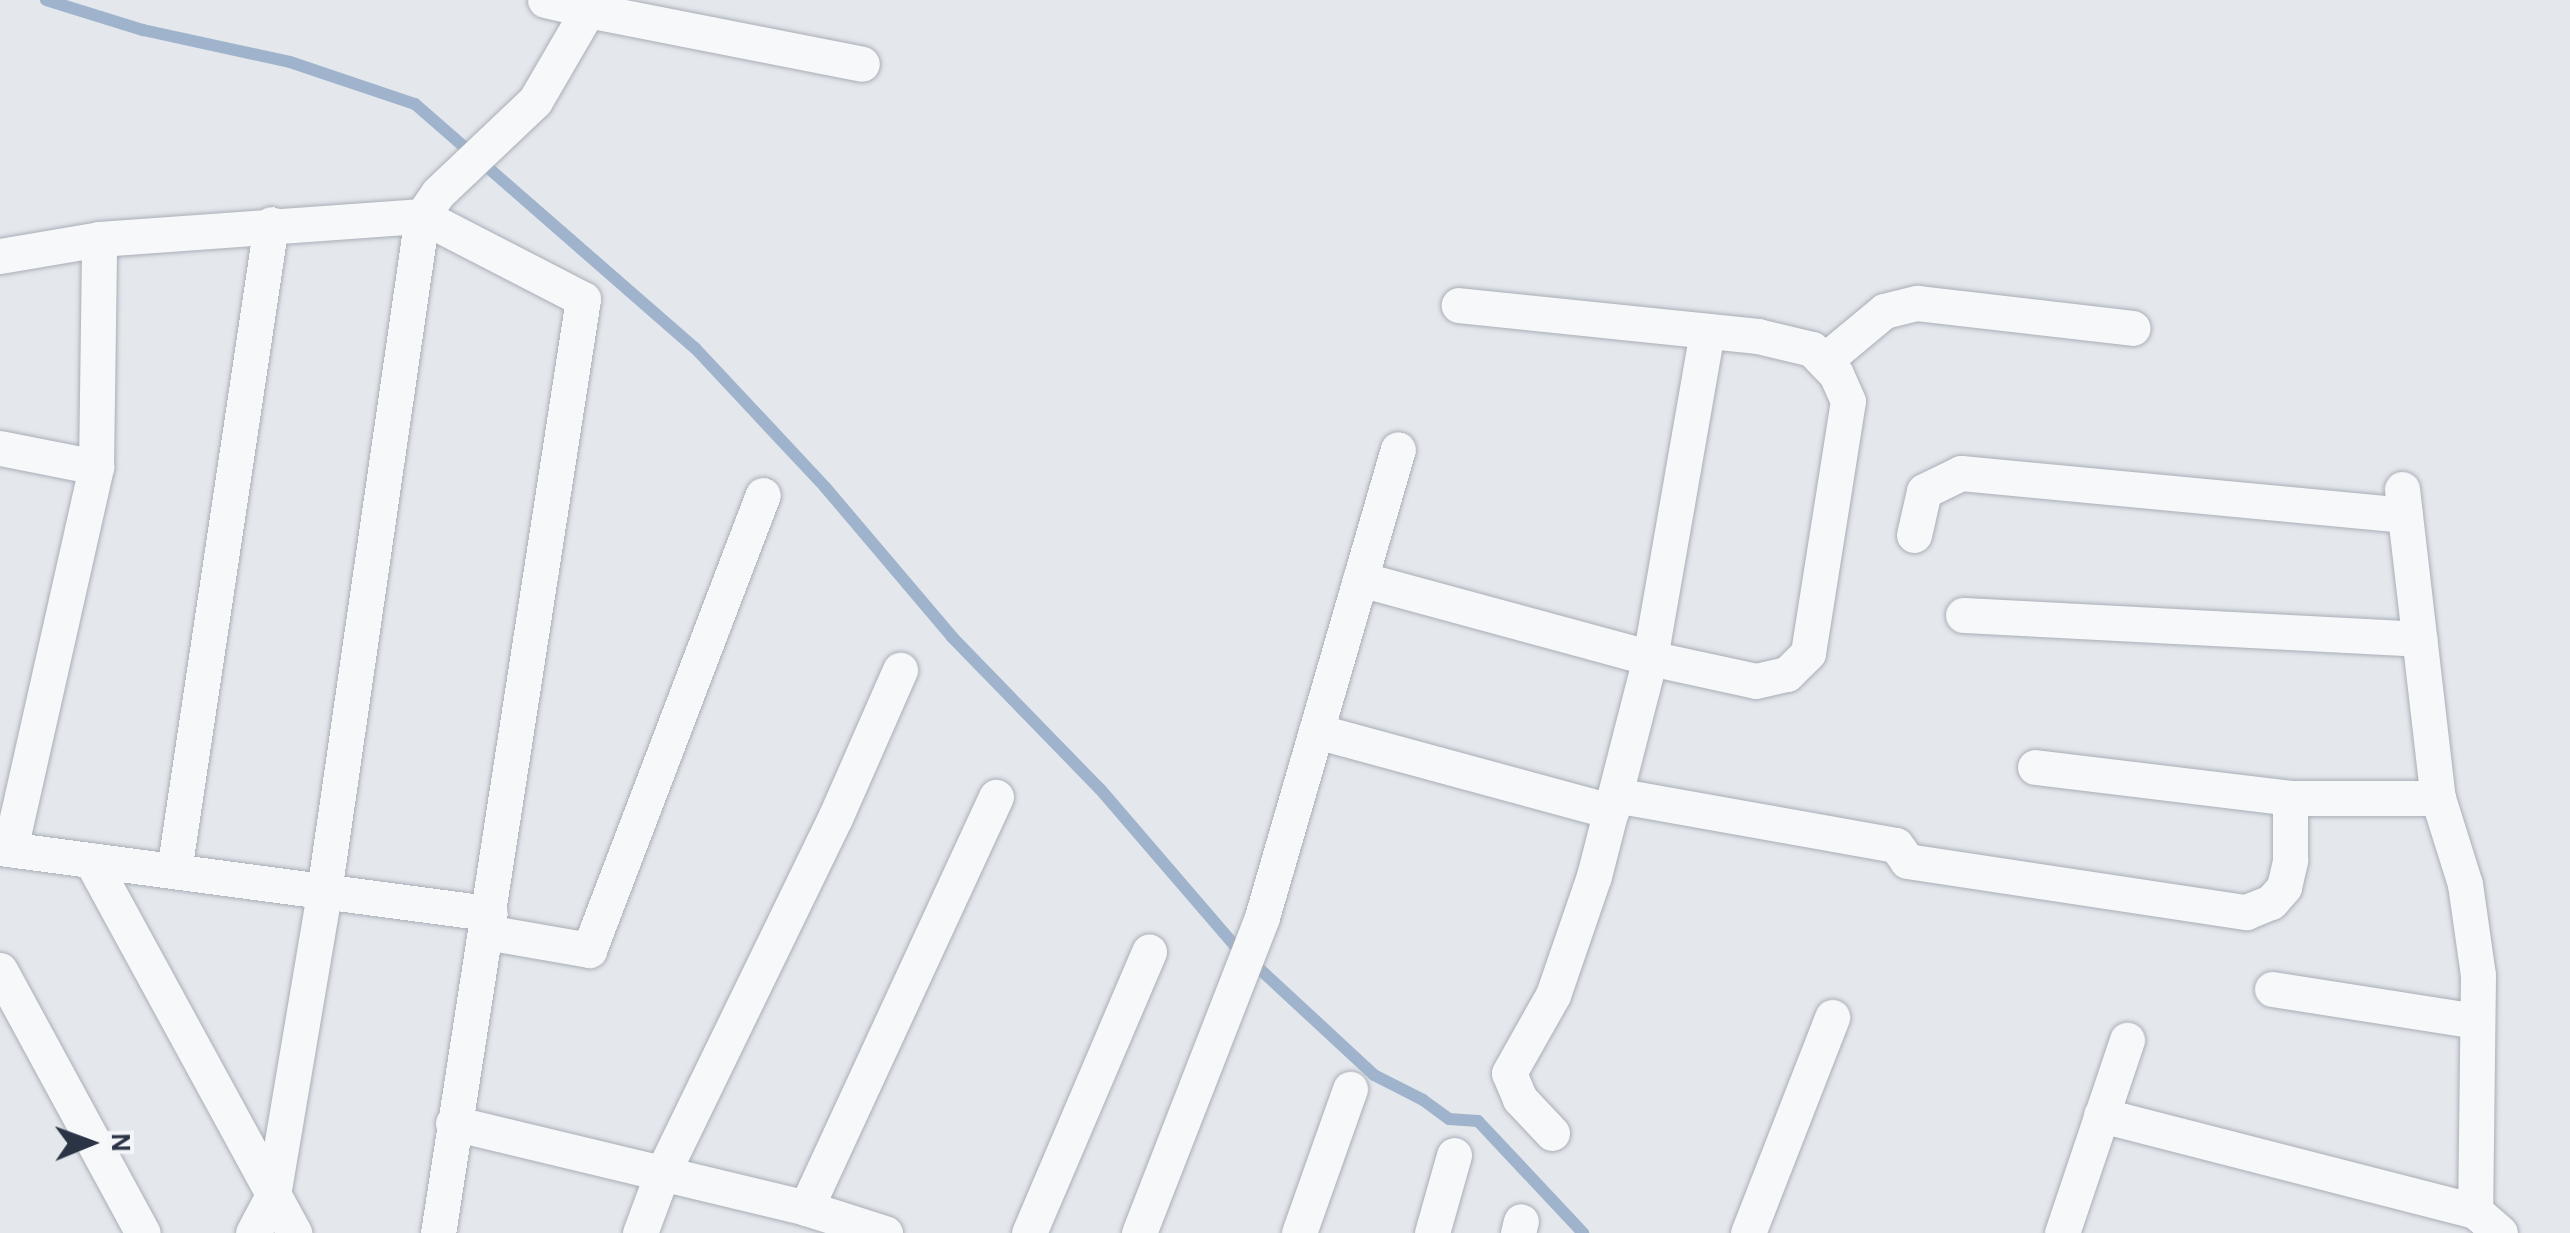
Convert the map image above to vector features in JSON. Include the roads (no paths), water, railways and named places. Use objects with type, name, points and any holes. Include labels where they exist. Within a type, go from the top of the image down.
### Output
[{"type":"street","points":[[545,0],[862,64]]},
{"type":"street","points":[[254,1233],[273,1195],[324,892],[422,216],[459,173],[535,100],[588,10]]},
{"type":"street","points":[[0,256],[99,240],[271,224],[422,216],[583,299],[438,1233]]},
{"type":"street","points":[[174,871],[271,224]]},
{"type":"street","points":[[99,240],[96,467],[5,849],[324,892],[488,923],[589,950],[764,495]]},
{"type":"street","points":[[1824,361],[1884,311],[1917,303],[2133,328]]},
{"type":"street","points":[[1360,579],[1650,658],[1756,681],[1787,674],[1808,653],[1848,401],[1836,374],[1812,349],[1706,331],[1460,306]]},
{"type":"street","points":[[1552,1133],[1520,1099],[1509,1072],[1553,996],[1594,876],[1650,658],[1706,331]]},
{"type":"street","points":[[0,448],[96,467]]},
{"type":"street","points":[[1139,1233],[1262,917],[1398,449]]},
{"type":"street","points":[[1914,536],[1924,491],[1961,473],[2403,502],[2438,798],[2465,884],[2478,974],[2487,1222],[2101,1115]]},
{"type":"street","points":[[1963,615],[2420,639]]},
{"type":"street","points":[[640,1233],[662,1174],[900,670]]},
{"type":"street","points":[[1316,731],[1613,803],[1896,845],[1908,861],[2246,912],[2271,902],[2284,888],[2290,860],[2290,798]]},
{"type":"street","points":[[2034,767],[2290,798],[2438,798]]},
{"type":"street","points":[[795,1215],[996,797]]},
{"type":"street","points":[[91,860],[294,1233]]},
{"type":"street","points":[[1029,1233],[1149,952]]},
{"type":"street","points":[[0,970],[143,1233]]},
{"type":"street","points":[[2272,989],[2477,1022]]},
{"type":"street","points":[[1754,1231],[1832,1017]]},
{"type":"street","points":[[2062,1233],[2127,1040]]},
{"type":"street","points":[[1299,1233],[1350,1090]]},
{"type":"street","points":[[454,1123],[662,1174],[795,1215],[885,1233]]},
{"type":"street","points":[[1432,1233],[1454,1154]]},
{"type":"waterway","points":[[46,0],[143,30],[290,62],[415,104],[695,348],[825,487],[952,637],[1100,789],[1237,948],[1374,1075],[1423,1100],[1449,1119],[1478,1121],[1583,1233]]}]
